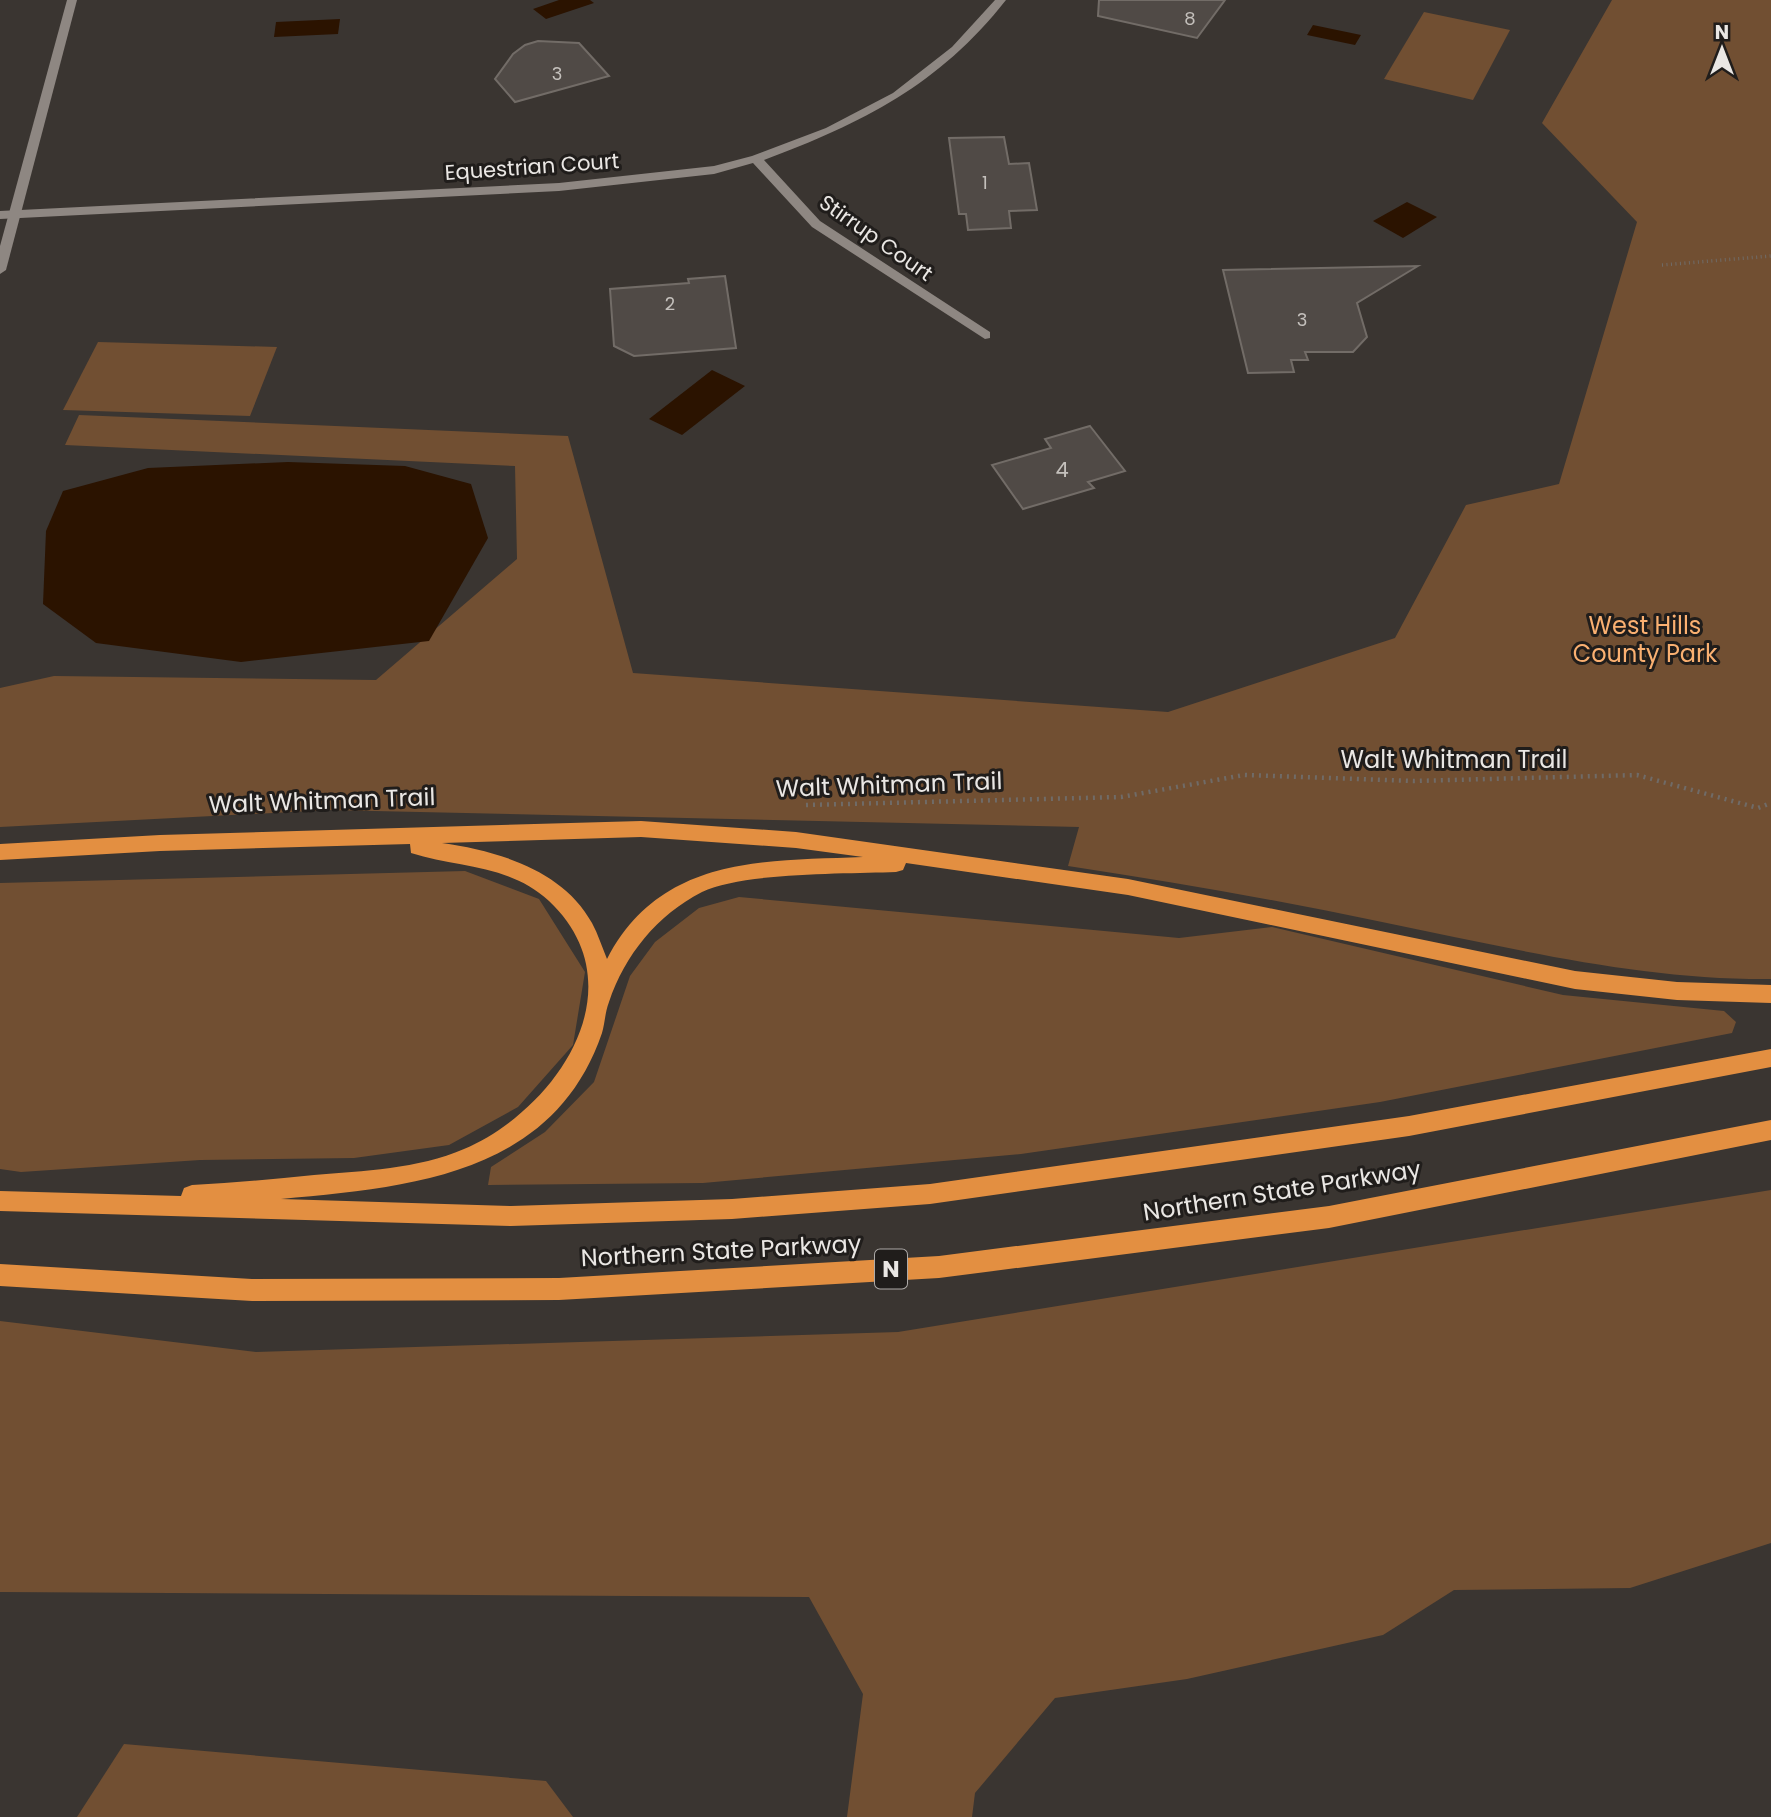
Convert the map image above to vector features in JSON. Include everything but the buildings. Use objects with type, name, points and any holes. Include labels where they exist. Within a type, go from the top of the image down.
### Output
[{"type":"highway","points":[[0,852],[160,843],[641,829],[796,840],[1142,889],[1575,980],[1677,991],[1771,994]]},
{"type":"highway","points":[[311,840],[463,852],[503,865],[535,880],[557,895],[579,920],[593,948],[599,1002]]},
{"type":"highway","points":[[27,1203],[198,1195],[363,1181],[447,1166],[493,1147],[532,1123],[561,1092],[583,1058],[611,968],[630,937],[666,902],[716,877],[785,869],[951,861]]},
{"type":"highway","name":"Northern State Parkway","points":[[0,1201],[511,1216],[732,1209],[930,1194],[1409,1126],[1771,1058]]},
{"type":"highway","name":"Northern State Parkway","points":[[0,1275],[252,1290],[559,1289],[939,1267],[1329,1217],[1771,1130]]},
{"type":"street","points":[[0,270],[72,0]]},
{"type":"street","name":"Equestrian Court","points":[[0,215],[559,187],[714,170],[756,159],[830,131],[897,95],[956,49],[1001,0]]},
{"type":"street","name":"Stirrup Court","points":[[756,159],[816,224],[985,335]]},
{"type":"path","points":[[1662,265],[1771,256]]},
{"type":"path","name":"Walt Whitman Trail","points":[[802,805],[1121,797],[1244,775],[1413,781],[1637,775],[1758,808],[1771,803]]},
{"type":"green space","name":"West Hills County Park","points":[[1612,0],[1771,0],[1771,979],[1673,974],[1575,961],[1265,899],[1068,866],[1079,827],[329,810],[0,827],[0,688],[54,676],[376,680],[517,559],[515,466],[65,445],[79,415],[568,436],[633,673],[1168,712],[1395,638],[1466,505],[1559,484],[1637,222],[1542,123]]},
{"type":"green space","points":[[1424,12],[1510,30],[1473,100],[1384,79]]},
{"type":"green space","points":[[98,342],[277,347],[250,416],[63,410]]},
{"type":"green space","points":[[465,871],[539,899],[585,972],[573,1045],[518,1107],[449,1145],[354,1158],[200,1160],[21,1172],[0,1169],[0,883]]},
{"type":"green space","points":[[739,897],[1179,938],[1272,927],[1563,995],[1724,1011],[1736,1022],[1732,1033],[1380,1102],[1021,1154],[703,1183],[488,1185],[491,1167],[545,1132],[594,1082],[630,976],[655,942],[699,908]]},
{"type":"green space","points":[[1771,1190],[1771,1543],[1630,1588],[1454,1590],[1383,1635],[1187,1679],[1055,1698],[975,1793],[972,1817],[847,1817],[863,1694],[809,1597],[0,1592],[0,1321],[256,1352],[898,1332]]},
{"type":"green space","points":[[124,1744],[546,1781],[573,1817],[77,1817]]},
{"type":"shaded area","points":[[559,0],[590,0],[594,3],[546,19],[533,9]]},
{"type":"shaded area","points":[[340,19],[338,34],[274,37],[276,22]]},
{"type":"shaded area","points":[[1313,25],[1361,35],[1355,45],[1307,35]]},
{"type":"shaded area","points":[[1407,202],[1437,217],[1403,238],[1373,221]]},
{"type":"shaded area","points":[[712,370],[745,386],[682,435],[649,419]]},
{"type":"shaded area","points":[[288,462],[405,466],[471,484],[488,538],[429,641],[241,662],[96,643],[43,604],[46,531],[63,491],[148,468]]}]
